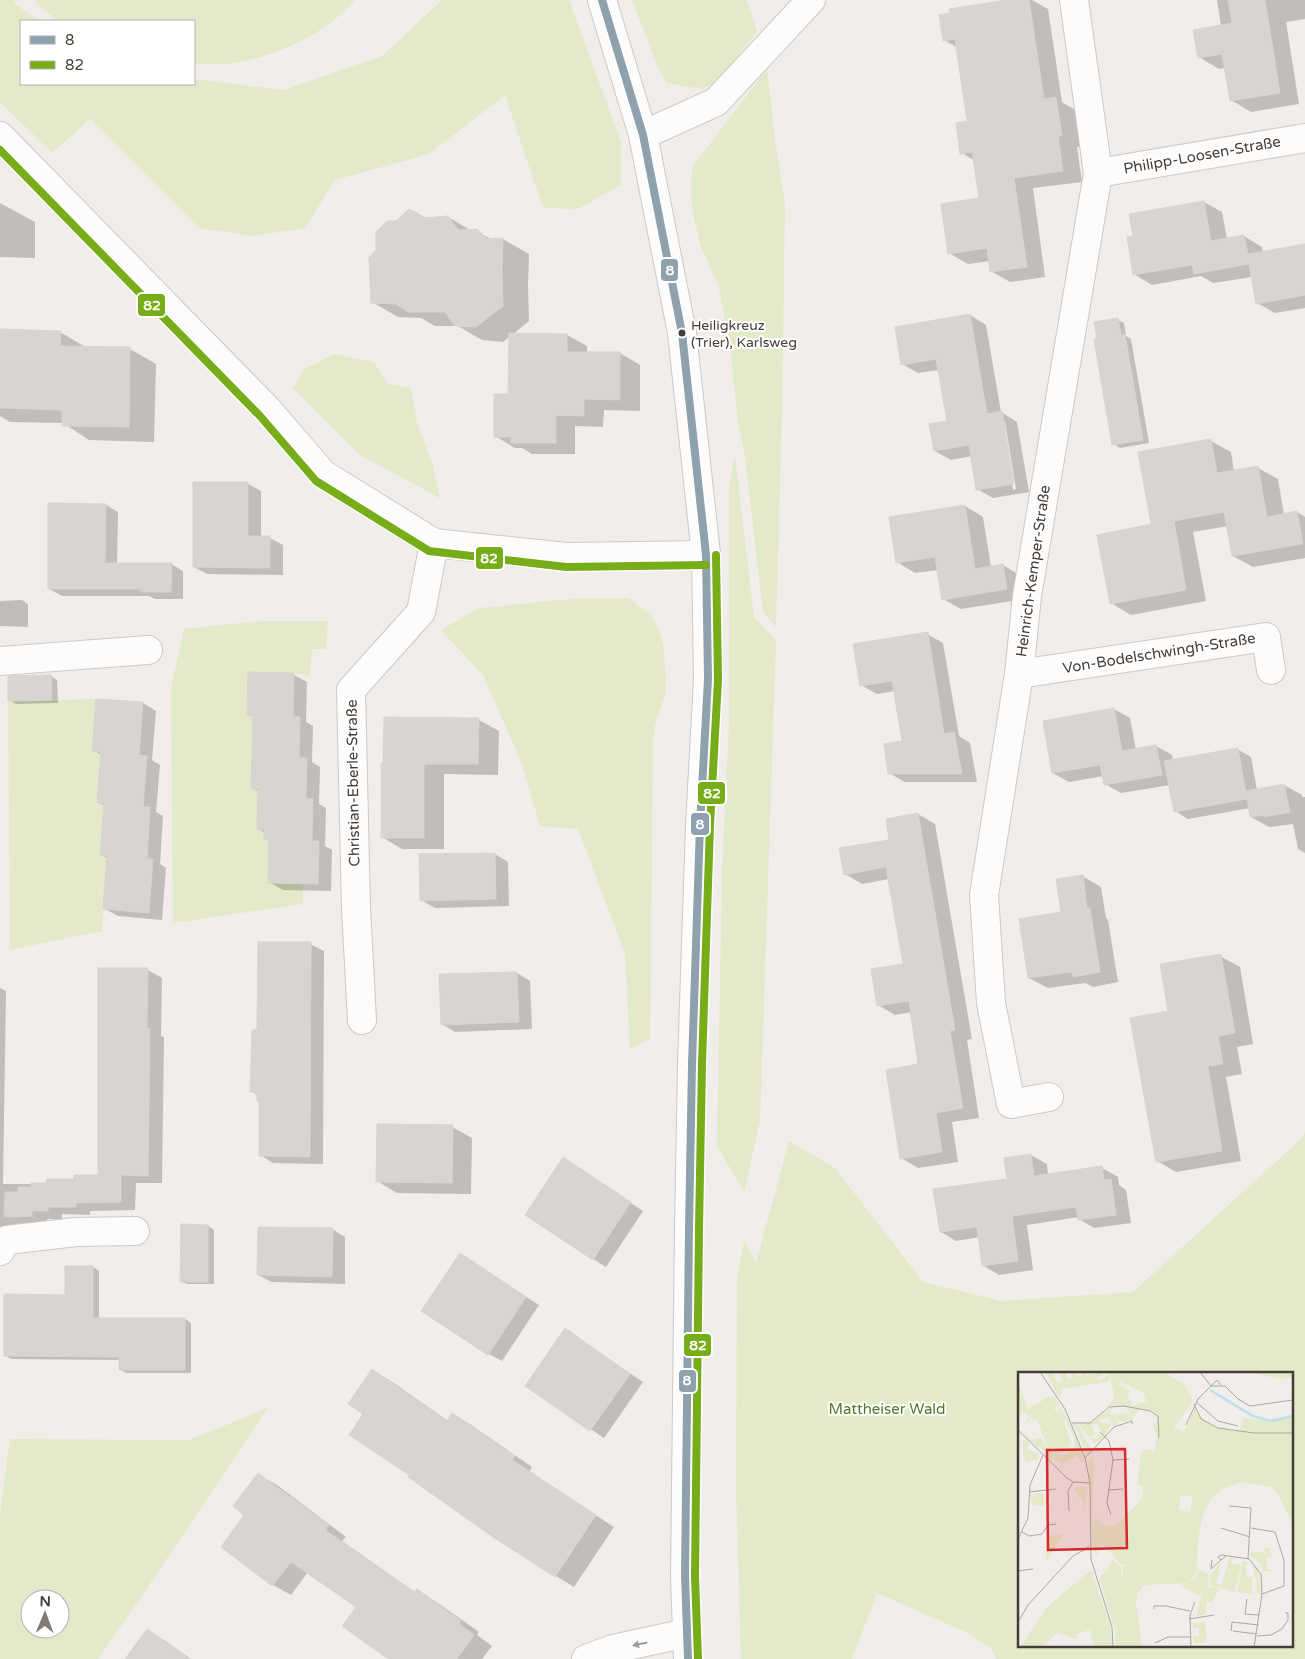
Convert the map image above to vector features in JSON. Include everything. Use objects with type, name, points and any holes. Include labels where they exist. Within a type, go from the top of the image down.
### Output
[{"type":"street","points":[[586,1659],[613,1649],[688,1646],[685,1576],[692,1064],[700,825],[708,679],[706,555],[682,333],[643,135],[602,0]]},
{"type":"street","points":[[643,135],[716,102],[811,0]]},
{"type":"street","name":"Heinrich-Kemper-Straße","points":[[1049,1098],[1011,1104],[991,1003],[984,896],[1019,674],[1027,596],[1098,173],[1074,0]]},
{"type":"street","points":[[0,136],[267,409],[324,474],[434,543],[567,557],[706,555]]},
{"type":"street","name":"Philipp-Loosen-Straße","points":[[1098,173],[1305,138]]},
{"type":"street","name":"Christian-Eberle-Straße","points":[[362,1020],[356,908],[351,690],[421,612],[434,543]]},
{"type":"street","name":"Von-Bodelschwingh-Straße","points":[[1019,674],[1266,637],[1271,670]]},
{"type":"street","points":[[0,661],[148,650]]},
{"type":"street","points":[[0,1251],[7,1240],[76,1232],[135,1231]]},
{"type":"green space","points":[[0,0],[14,0],[16,5],[38,20],[20,20],[20,85],[195,85],[195,79],[284,90],[382,56],[442,0],[569,0],[621,142],[621,185],[578,209],[543,208],[505,95],[429,154],[335,180],[305,228],[252,236],[199,228],[90,119],[52,153],[0,102]]},
{"type":"green space","points":[[35,0],[355,0],[331,22],[303,40],[272,53],[229,64],[195,64],[195,20],[57,20],[37,4]]},
{"type":"green space","points":[[632,0],[747,0],[757,31],[718,82],[701,89],[667,83],[656,63]]},
{"type":"green space","points":[[767,69],[785,205],[776,627],[763,612],[729,339],[718,284],[701,247],[691,200],[693,166]]},
{"type":"green space","points":[[334,354],[374,362],[388,384],[411,388],[418,427],[433,465],[440,498],[360,455],[293,388],[303,370]]},
{"type":"green space","points":[[735,455],[754,617],[776,640],[760,1121],[744,1192],[717,1146],[722,870],[729,725],[729,487]]},
{"type":"green space","points":[[580,598],[629,598],[651,615],[661,635],[664,648],[666,692],[655,726],[653,741],[650,1039],[630,1049],[625,954],[578,829],[540,826],[522,764],[483,675],[441,630],[479,608]]},
{"type":"green space","points":[[261,621],[328,621],[326,649],[312,649],[310,676],[294,673],[248,672],[247,715],[253,716],[258,789],[257,829],[264,830],[264,839],[269,840],[303,884],[303,904],[173,923],[171,688],[184,629]]},
{"type":"green space","points":[[96,699],[92,751],[101,752],[97,803],[104,804],[100,855],[107,856],[102,931],[10,950],[8,701]]},
{"type":"green space","name":"Mattheiser Wald","points":[[1305,1132],[1305,1659],[996,1659],[991,1648],[968,1633],[877,1593],[852,1659],[741,1659],[736,1488],[737,1281],[744,1240],[756,1263],[789,1141],[835,1168],[923,1282],[1002,1301],[1133,1292],[1300,1140]]},
{"type":"green space","points":[[268,1408],[98,1659],[0,1659],[0,1514],[10,1439],[189,1440]]},
{"type":"building","points":[[1007,0],[1029,0],[1044,99],[1056,97],[1062,136],[1058,136],[1063,171],[1014,178],[1027,267],[990,272],[987,248],[948,254],[941,204],[979,198],[972,152],[960,154],[956,123],[967,121],[955,39],[943,41],[939,15],[950,13],[949,9]]},
{"type":"building","points":[[1228,0],[1265,0],[1280,93],[1230,101],[1222,54],[1198,58],[1193,30],[1232,23]]},
{"type":"building","points":[[1204,201],[1211,241],[1244,235],[1248,254],[1305,244],[1305,295],[1256,304],[1249,264],[1194,274],[1192,265],[1133,275],[1127,237],[1133,236],[1129,214]]},
{"type":"building","points":[[409,209],[426,218],[448,216],[458,230],[477,229],[487,239],[503,238],[503,306],[476,327],[455,326],[445,312],[408,312],[396,304],[371,303],[369,258],[376,250],[376,232],[387,221],[396,221]]},
{"type":"building","points":[[970,314],[987,414],[1002,411],[1014,484],[976,490],[969,445],[934,451],[929,424],[947,421],[936,359],[901,365],[895,327]]},
{"type":"building","points":[[1118,318],[1121,335],[1125,334],[1143,440],[1112,445],[1094,339],[1097,339],[1094,322]]},
{"type":"building","points":[[0,329],[61,331],[60,346],[130,347],[129,427],[62,426],[62,410],[0,408]]},
{"type":"building","points":[[509,333],[567,334],[567,352],[620,352],[620,400],[584,399],[584,416],[556,415],[556,443],[511,443],[511,437],[494,437],[494,394],[508,394]]},
{"type":"building","points":[[1211,439],[1217,473],[1258,466],[1267,517],[1297,511],[1303,544],[1232,556],[1224,512],[1174,521],[1186,590],[1110,604],[1097,535],[1151,524],[1138,452]]},
{"type":"building","points":[[193,482],[248,482],[248,536],[270,536],[270,568],[193,567]]},
{"type":"building","points":[[48,503],[106,504],[105,563],[172,563],[171,592],[141,592],[141,589],[48,589]]},
{"type":"building","points":[[965,505],[975,569],[1003,564],[1007,589],[942,600],[935,557],[896,563],[889,517]]},
{"type":"building","points":[[928,632],[944,734],[954,732],[962,774],[888,774],[884,744],[902,741],[892,681],[860,686],[853,644]]},
{"type":"building","points":[[248,672],[294,673],[293,717],[300,717],[299,758],[307,758],[306,799],[313,799],[312,841],[319,841],[318,884],[268,883],[269,840],[264,839],[264,830],[257,830],[258,789],[251,789],[253,716],[247,715]]},
{"type":"building","points":[[51,675],[52,700],[8,701],[8,676]]},
{"type":"building","points":[[96,699],[143,702],[139,755],[147,756],[143,807],[150,807],[147,859],[153,859],[149,913],[103,909],[107,856],[100,855],[104,804],[97,803],[101,752],[92,751]]},
{"type":"building","points":[[1114,708],[1122,751],[1156,745],[1162,775],[1104,785],[1100,765],[1052,773],[1043,721]]},
{"type":"building","points":[[384,717],[479,718],[478,764],[424,764],[424,838],[381,838],[381,763],[383,763]]},
{"type":"building","points":[[1238,748],[1247,799],[1174,812],[1164,761]]},
{"type":"building","points":[[1284,784],[1290,812],[1264,817],[1264,815],[1250,817],[1246,791]]},
{"type":"building","points":[[918,813],[955,1030],[950,1031],[963,1108],[936,1113],[942,1152],[900,1159],[886,1070],[918,1064],[909,1001],[877,1006],[871,969],[903,964],[886,867],[844,875],[839,848],[889,840],[886,819]]},
{"type":"building","points":[[495,853],[496,899],[420,901],[419,854]]},
{"type":"building","points":[[1083,875],[1087,908],[1090,908],[1100,972],[1073,977],[1072,972],[1028,978],[1019,919],[1061,912],[1056,879]]},
{"type":"building","points":[[258,942],[311,942],[310,1157],[259,1156],[259,1101],[257,1101],[257,1092],[250,1092],[252,1030],[257,1030]]},
{"type":"building","points":[[1221,954],[1235,1033],[1218,1036],[1223,1064],[1208,1066],[1222,1151],[1156,1162],[1130,1018],[1168,1011],[1160,964]]},
{"type":"building","points":[[98,968],[148,968],[147,1028],[150,1028],[148,1176],[121,1175],[121,1202],[76,1203],[76,1207],[48,1207],[48,1211],[32,1211],[32,1216],[4,1217],[5,1192],[18,1192],[18,1187],[31,1187],[31,1183],[46,1183],[47,1179],[74,1179],[74,1175],[98,1175]]},
{"type":"building","points":[[517,972],[519,1022],[441,1025],[439,974]]},
{"type":"building","points":[[377,1124],[453,1125],[452,1183],[376,1182]]},
{"type":"building","points":[[1031,1154],[1034,1176],[1102,1166],[1104,1180],[1111,1179],[1116,1215],[1078,1220],[1076,1207],[1012,1216],[1018,1261],[982,1266],[977,1227],[940,1232],[933,1189],[1007,1179],[1004,1158]]},
{"type":"building","points":[[563,1157],[631,1202],[593,1260],[525,1215]]},
{"type":"building","points":[[181,1224],[208,1225],[208,1282],[180,1282]]},
{"type":"building","points":[[258,1227],[333,1228],[332,1277],[257,1275]]},
{"type":"building","points":[[460,1253],[526,1297],[488,1355],[421,1311]]},
{"type":"building","points":[[65,1266],[93,1266],[93,1318],[185,1318],[185,1370],[119,1370],[119,1357],[4,1356],[4,1294],[65,1295]]},
{"type":"building","points":[[565,1328],[630,1374],[590,1431],[525,1386]]},
{"type":"building","points":[[372,1369],[447,1421],[452,1413],[515,1456],[512,1460],[596,1515],[555,1577],[496,1539],[408,1477],[409,1475],[349,1435],[363,1414],[348,1404]]},
{"type":"building","points":[[258,1473],[329,1525],[325,1530],[414,1592],[417,1589],[461,1621],[459,1624],[474,1635],[457,1659],[388,1659],[342,1626],[356,1607],[291,1562],[272,1586],[221,1547],[244,1515],[233,1506]]},
{"type":"building","points":[[147,1629],[190,1659],[125,1659]]},
{"type":"transit line","name":"8","points":[[602,0],[643,135],[682,333],[706,555],[708,679],[700,825],[689,1229],[685,1576],[688,1659]]},
{"type":"transit line","name":"82","points":[[0,150],[260,416],[316,481],[429,551],[566,567],[706,565]]},
{"type":"transit line","name":"82","points":[[698,1659],[695,1576],[699,1229],[710,825],[718,680],[716,555]]},
{"type":"place","name":"Heiligkreuz (Trier), Karlsweg","points":[[682,333]]}]
